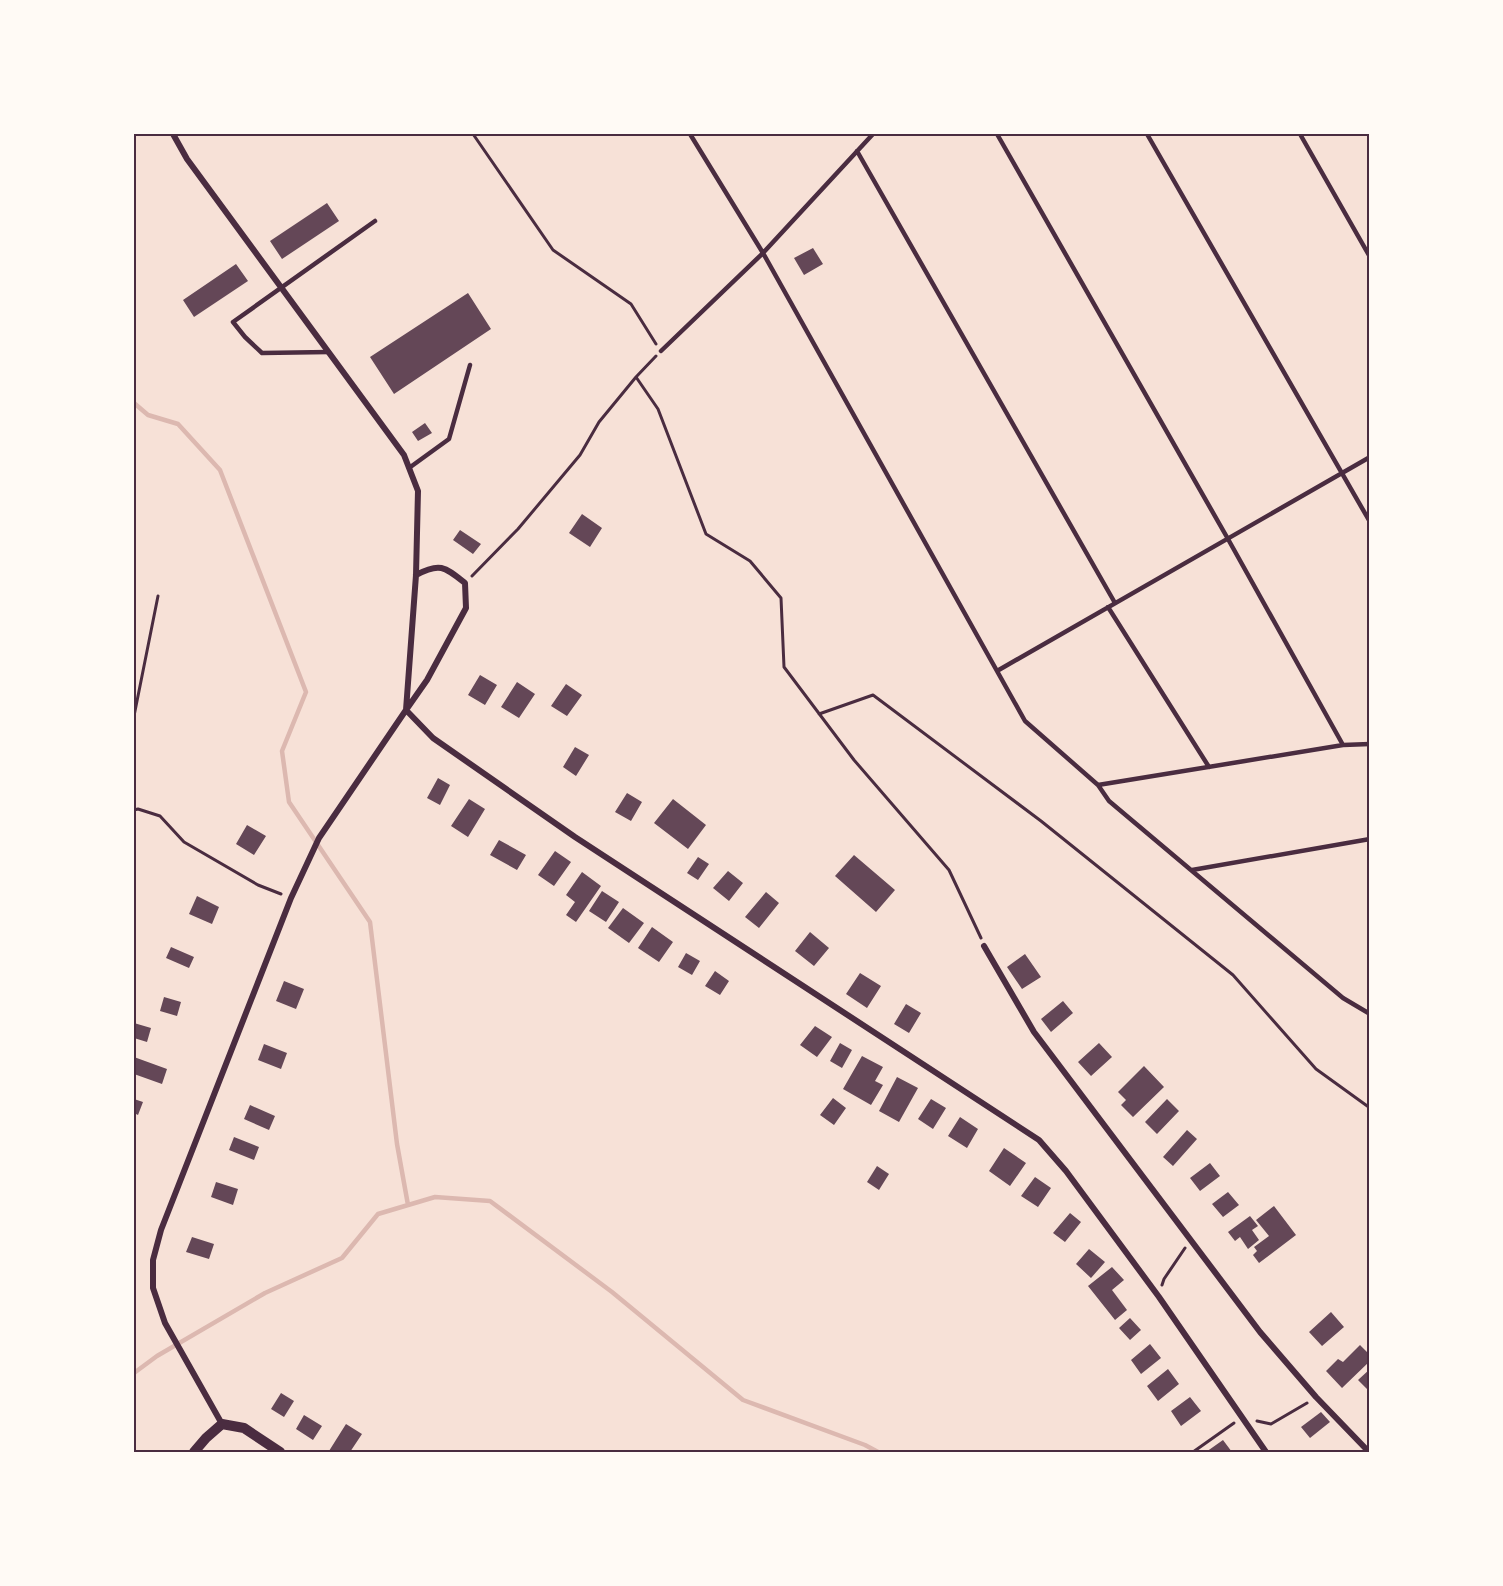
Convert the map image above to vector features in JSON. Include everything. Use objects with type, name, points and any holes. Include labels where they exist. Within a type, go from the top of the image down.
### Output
[{"type":"street","points":[[174,134],[187,159],[404,455],[418,491],[416,575],[406,710],[432,738],[575,837],[1039,1140],[1066,1171],[1159,1297],[1266,1452]]},
{"type":"street","points":[[222,1424],[165,1323],[153,1288],[153,1260],[161,1230],[291,897],[320,838],[427,680],[466,608],[465,583],[448,570],[432,567],[416,575]]},
{"type":"street","points":[[984,946],[1034,1032],[1260,1332],[1316,1397],[1370,1452]]},
{"type":"street","points":[[194,1452],[222,1424]]},
{"type":"street","points":[[222,1424],[244,1428],[280,1452]]},
{"type":"lane","points":[[690,134],[763,253],[1025,720],[1098,785],[1109,801],[1343,998],[1370,1014]]},
{"type":"lane","points":[[661,351],[763,253],[873,134]]},
{"type":"lane","points":[[997,134],[1343,745]]},
{"type":"lane","points":[[1147,134],[1370,522]]},
{"type":"lane","points":[[1300,134],[1370,257]]},
{"type":"lane","points":[[857,151],[1115,603]]},
{"type":"lane","points":[[329,352],[262,353],[233,322],[375,221]]},
{"type":"lane","points":[[409,468],[449,439],[470,365]]},
{"type":"lane","points":[[997,671],[1370,457]]},
{"type":"lane","points":[[1108,607],[1209,767]]},
{"type":"lane","points":[[1098,785],[1343,745],[1370,744]]},
{"type":"lane","points":[[1191,870],[1370,838]]},
{"type":"path","points":[[465,583],[518,529],[580,455],[599,422],[661,351],[631,304],[553,250],[473,134]]},
{"type":"path","points":[[636,377],[658,409],[706,534],[750,561],[781,598],[784,667],[854,760],[949,870],[984,946]]},
{"type":"path","points":[[134,716],[158,596]]},
{"type":"path","points":[[819,714],[873,695],[1041,821],[1233,975],[1316,1069],[1370,1108]]},
{"type":"path","points":[[134,810],[138,809],[160,816],[184,842],[258,885],[291,897]]},
{"type":"path","points":[[1159,1297],[1164,1279],[1191,1239]]},
{"type":"path","points":[[1193,1452],[1242,1418],[1270,1424],[1316,1397]]},
{"type":"building","points":[[327,203],[339,221],[282,259],[270,241]]},
{"type":"building","points":[[813,248],[823,264],[804,275],[794,258]]},
{"type":"building","points":[[236,264],[248,281],[194,317],[183,300]]},
{"type":"building","points":[[468,293],[491,329],[394,394],[370,357]]},
{"type":"building","points":[[425,423],[432,433],[418,441],[412,432]]},
{"type":"building","points":[[582,514],[602,528],[590,547],[569,533]]},
{"type":"building","points":[[460,530],[481,544],[473,554],[453,540]]},
{"type":"building","points":[[480,675],[497,685],[485,705],[468,695]]},
{"type":"building","points":[[517,682],[535,694],[519,718],[501,707]]},
{"type":"building","points":[[566,684],[582,695],[567,716],[551,706]]},
{"type":"building","points":[[575,747],[589,755],[576,776],[563,767]]},
{"type":"building","points":[[438,778],[450,785],[440,805],[427,798]]},
{"type":"building","points":[[627,793],[642,802],[631,821],[615,812]]},
{"type":"building","points":[[469,799],[485,809],[468,837],[451,826]]},
{"type":"building","points":[[673,799],[706,825],[688,849],[654,823]]},
{"type":"building","points":[[247,825],[266,836],[254,855],[236,844]]},
{"type":"building","points":[[499,840],[526,855],[517,870],[490,855]]},
{"type":"building","points":[[555,851],[571,862],[554,886],[538,875]]},
{"type":"building","points":[[854,855],[895,890],[876,912],[835,876]]},
{"type":"building","points":[[698,857],[709,864],[698,880],[687,873]]},
{"type":"building","points":[[728,871],[743,883],[729,901],[713,888]]},
{"type":"building","points":[[582,872],[601,886],[576,922],[566,915],[575,902],[566,895]]},
{"type":"building","points":[[602,891],[619,902],[606,922],[589,911]]},
{"type":"building","points":[[766,892],[779,903],[759,928],[745,917]]},
{"type":"building","points":[[197,896],[219,907],[212,924],[189,914]]},
{"type":"building","points":[[623,908],[644,923],[629,943],[608,928]]},
{"type":"building","points":[[652,927],[673,942],[659,962],[638,948]]},
{"type":"building","points":[[810,932],[829,948],[814,966],[795,951]]},
{"type":"building","points":[[171,947],[194,957],[189,968],[166,958]]},
{"type":"building","points":[[686,953],[700,961],[692,975],[678,967]]},
{"type":"building","points":[[1025,954],[1041,977],[1022,989],[1007,967]]},
{"type":"building","points":[[715,971],[729,981],[720,995],[705,986]]},
{"type":"building","points":[[860,973],[881,986],[867,1008],[846,994]]},
{"type":"building","points":[[284,981],[304,989],[296,1009],[276,1001]]},
{"type":"building","points":[[164,997],[181,1002],[177,1016],[160,1011]]},
{"type":"building","points":[[1063,1001],[1073,1013],[1051,1032],[1041,1019]]},
{"type":"building","points":[[906,1004],[921,1013],[909,1033],[894,1024]]},
{"type":"building","points":[[134,1023],[151,1028],[147,1042],[134,1038]]},
{"type":"building","points":[[815,1026],[832,1037],[817,1057],[800,1045]]},
{"type":"building","points":[[840,1043],[852,1050],[842,1068],[830,1061]]},
{"type":"building","points":[[1099,1043],[1112,1057],[1091,1076],[1078,1062]]},
{"type":"building","points":[[264,1044],[287,1053],[281,1069],[258,1060]]},
{"type":"building","points":[[862,1056],[883,1067],[875,1081],[883,1085],[871,1105],[843,1089]]},
{"type":"building","points":[[134,1057],[167,1069],[162,1084],[134,1074]]},
{"type":"building","points":[[1144,1066],[1164,1087],[1133,1117],[1121,1105],[1126,1100],[1118,1092]]},
{"type":"building","points":[[897,1077],[918,1088],[899,1122],[879,1111]]},
{"type":"building","points":[[833,1098],[846,1108],[834,1125],[820,1115]]},
{"type":"building","points":[[134,1099],[143,1102],[138,1115],[134,1113]]},
{"type":"building","points":[[931,1099],[946,1108],[933,1129],[918,1119]]},
{"type":"building","points":[[1167,1099],[1179,1111],[1157,1134],[1145,1122]]},
{"type":"building","points":[[250,1105],[275,1116],[269,1130],[244,1119]]},
{"type":"building","points":[[960,1117],[978,1129],[967,1148],[948,1136]]},
{"type":"building","points":[[1187,1130],[1197,1139],[1173,1166],[1163,1157]]},
{"type":"building","points":[[234,1137],[259,1147],[254,1160],[229,1150]]},
{"type":"building","points":[[1004,1148],[1026,1163],[1010,1186],[989,1171]]},
{"type":"building","points":[[1210,1163],[1220,1176],[1200,1191],[1190,1178]]},
{"type":"building","points":[[877,1166],[889,1174],[879,1190],[867,1182]]},
{"type":"building","points":[[1035,1177],[1051,1188],[1038,1207],[1021,1196]]},
{"type":"building","points":[[216,1182],[238,1189],[233,1205],[211,1197]]},
{"type":"building","points":[[1228,1192],[1239,1205],[1223,1217],[1212,1204]]},
{"type":"building","points":[[1274,1206],[1296,1235],[1259,1263],[1253,1255],[1257,1251],[1254,1247],[1269,1236],[1256,1220]]},
{"type":"building","points":[[1070,1213],[1081,1222],[1065,1242],[1053,1233]]},
{"type":"building","points":[[1250,1216],[1258,1226],[1252,1230],[1259,1240],[1248,1249],[1240,1237],[1235,1241],[1228,1232]]},
{"type":"building","points":[[192,1237],[214,1244],[209,1259],[186,1252]]},
{"type":"building","points":[[1089,1249],[1105,1262],[1091,1278],[1076,1264]]},
{"type":"building","points":[[1112,1267],[1124,1280],[1112,1290],[1127,1310],[1115,1320],[1088,1286]]},
{"type":"building","points":[[1331,1312],[1344,1327],[1322,1346],[1309,1332]]},
{"type":"building","points":[[1130,1318],[1141,1330],[1130,1340],[1119,1328]]},
{"type":"building","points":[[1150,1344],[1161,1358],[1141,1374],[1131,1360]]},
{"type":"building","points":[[1360,1345],[1370,1355],[1370,1361],[1342,1388],[1326,1371],[1338,1359],[1343,1362]]},
{"type":"building","points":[[1168,1369],[1179,1384],[1158,1401],[1147,1386]]},
{"type":"building","points":[[1370,1369],[1370,1388],[1368,1390],[1358,1380]]},
{"type":"building","points":[[281,1393],[294,1401],[284,1417],[271,1409]]},
{"type":"building","points":[[1190,1397],[1201,1411],[1181,1426],[1171,1411]]},
{"type":"building","points":[[1321,1412],[1330,1422],[1310,1438],[1301,1427]]},
{"type":"building","points":[[304,1415],[322,1426],[313,1440],[296,1429]]},
{"type":"building","points":[[346,1424],[362,1434],[350,1452],[329,1451]]},
{"type":"building","points":[[1223,1440],[1232,1452],[1206,1452]]},
{"type":"waterway","points":[[134,403],[148,415],[178,424],[220,470],[306,692],[282,751],[289,802],[370,922],[397,1144],[408,1205]]},
{"type":"waterway","points":[[134,1373],[157,1356],[265,1293],[342,1258],[378,1214],[435,1197],[490,1201],[612,1292],[743,1400],[865,1445],[878,1452]]}]
